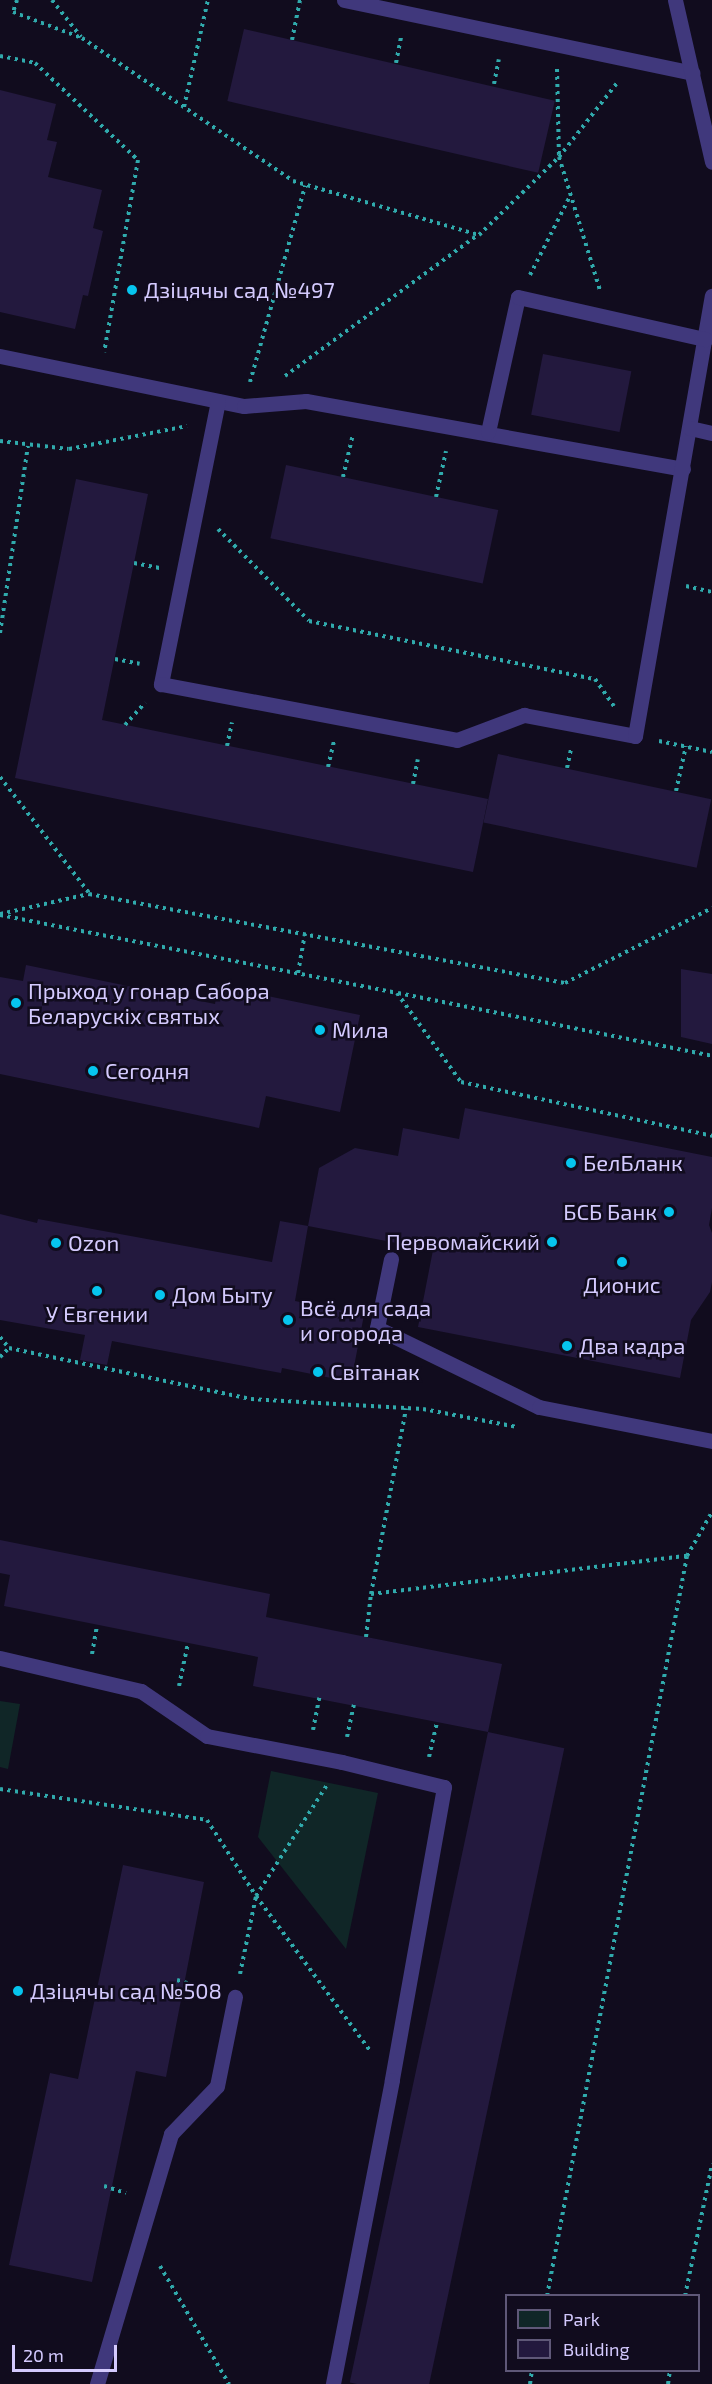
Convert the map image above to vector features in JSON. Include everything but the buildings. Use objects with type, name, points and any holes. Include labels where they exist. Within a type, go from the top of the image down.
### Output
[{"type":"lane","points":[[344,0],[692,73]]},
{"type":"lane","points":[[675,0],[712,162]]},
{"type":"lane","points":[[218,401],[161,684],[457,740],[524,715],[635,736],[712,296]]},
{"type":"lane","points":[[488,432],[518,297],[705,339]]},
{"type":"lane","points":[[0,356],[244,406],[306,400],[683,469]]},
{"type":"lane","points":[[690,429],[712,433]]},
{"type":"lane","points":[[391,1259],[378,1328],[539,1407],[712,1441]]},
{"type":"lane","points":[[0,1658],[141,1691],[207,1736],[342,1762],[444,1787],[392,2080],[333,2384]]},
{"type":"lane","points":[[97,2384],[171,2134],[217,2086],[235,1997]]},
{"type":"path","points":[[17,0],[13,12],[82,38],[293,181],[479,235]]},
{"type":"path","points":[[52,0],[82,38]]},
{"type":"path","points":[[184,107],[208,0]]},
{"type":"path","points":[[292,40],[300,0]]},
{"type":"path","points":[[556,45],[559,157],[609,317]]},
{"type":"path","points":[[0,56],[36,63],[138,160],[99,376]]},
{"type":"path","points":[[281,379],[479,235],[559,157],[635,61]]},
{"type":"path","points":[[518,297],[570,195]]},
{"type":"path","points":[[343,477],[358,409]]},
{"type":"path","points":[[436,497],[452,426]]},
{"type":"path","points":[[183,427],[185,438]]},
{"type":"path","points":[[0,633],[28,446]]},
{"type":"path","points":[[196,506],[309,621],[595,679],[635,736],[712,752]]},
{"type":"path","points":[[676,791],[686,746]]},
{"type":"path","points":[[0,777],[89,894]]},
{"type":"path","points":[[0,914],[89,894],[565,983],[712,908]]},
{"type":"path","points":[[0,914],[712,1056]]},
{"type":"path","points":[[298,974],[305,934]]},
{"type":"path","points":[[397,993],[461,1082],[712,1136]]},
{"type":"path","points":[[0,1337],[9,1348],[251,1399],[406,1408],[527,1429]]},
{"type":"path","points":[[0,1357],[9,1348]]},
{"type":"path","points":[[366,1637],[371,1594],[406,1408]]},
{"type":"path","points":[[547,2294],[687,1556],[712,1512]]},
{"type":"path","points":[[371,1594],[687,1556]]},
{"type":"path","points":[[173,1713],[188,1643]]},
{"type":"path","points":[[308,1755],[319,1698]]},
{"type":"path","points":[[177,1980],[235,1997],[256,1896],[342,1762],[354,1705]]},
{"type":"path","points":[[423,1782],[437,1722]]},
{"type":"path","points":[[0,1789],[207,1820],[256,1896],[392,2080]]},
{"type":"path","points":[[685,2294],[712,2164]]},
{"type":"path","points":[[141,2234],[229,2384]]},
{"type":"green space","points":[[0,1701],[20,1704],[8,1769],[0,1767]]},
{"type":"green space","points":[[271,1771],[378,1793],[346,1949],[258,1837]]},
{"type":"place","name":"Дзіцячы сад №497","points":[[132,290]]},
{"type":"place","name":"Прыход у гонар Сабора Беларускіх святых","points":[[16,1003]]},
{"type":"place","name":"Мила","points":[[320,1030]]},
{"type":"place","name":"Сегодня","points":[[93,1071]]},
{"type":"place","name":"БелБланк","points":[[571,1163]]},
{"type":"place","name":"БСБ Банк","points":[[669,1212]]},
{"type":"place","name":"Первомайский","points":[[552,1242]]},
{"type":"place","name":"Ozon","points":[[56,1243]]},
{"type":"place","name":"Дионис","points":[[622,1262]]},
{"type":"place","name":"У Евгении","points":[[97,1291]]},
{"type":"place","name":"Дом Быту","points":[[160,1295]]},
{"type":"place","name":"Всё для сада и огорода","points":[[288,1320]]},
{"type":"place","name":"Два кадра","points":[[567,1346]]},
{"type":"place","name":"Свiтанак","points":[[318,1372]]},
{"type":"place","name":"Дзіцячы сад №508","points":[[18,1991]]}]
